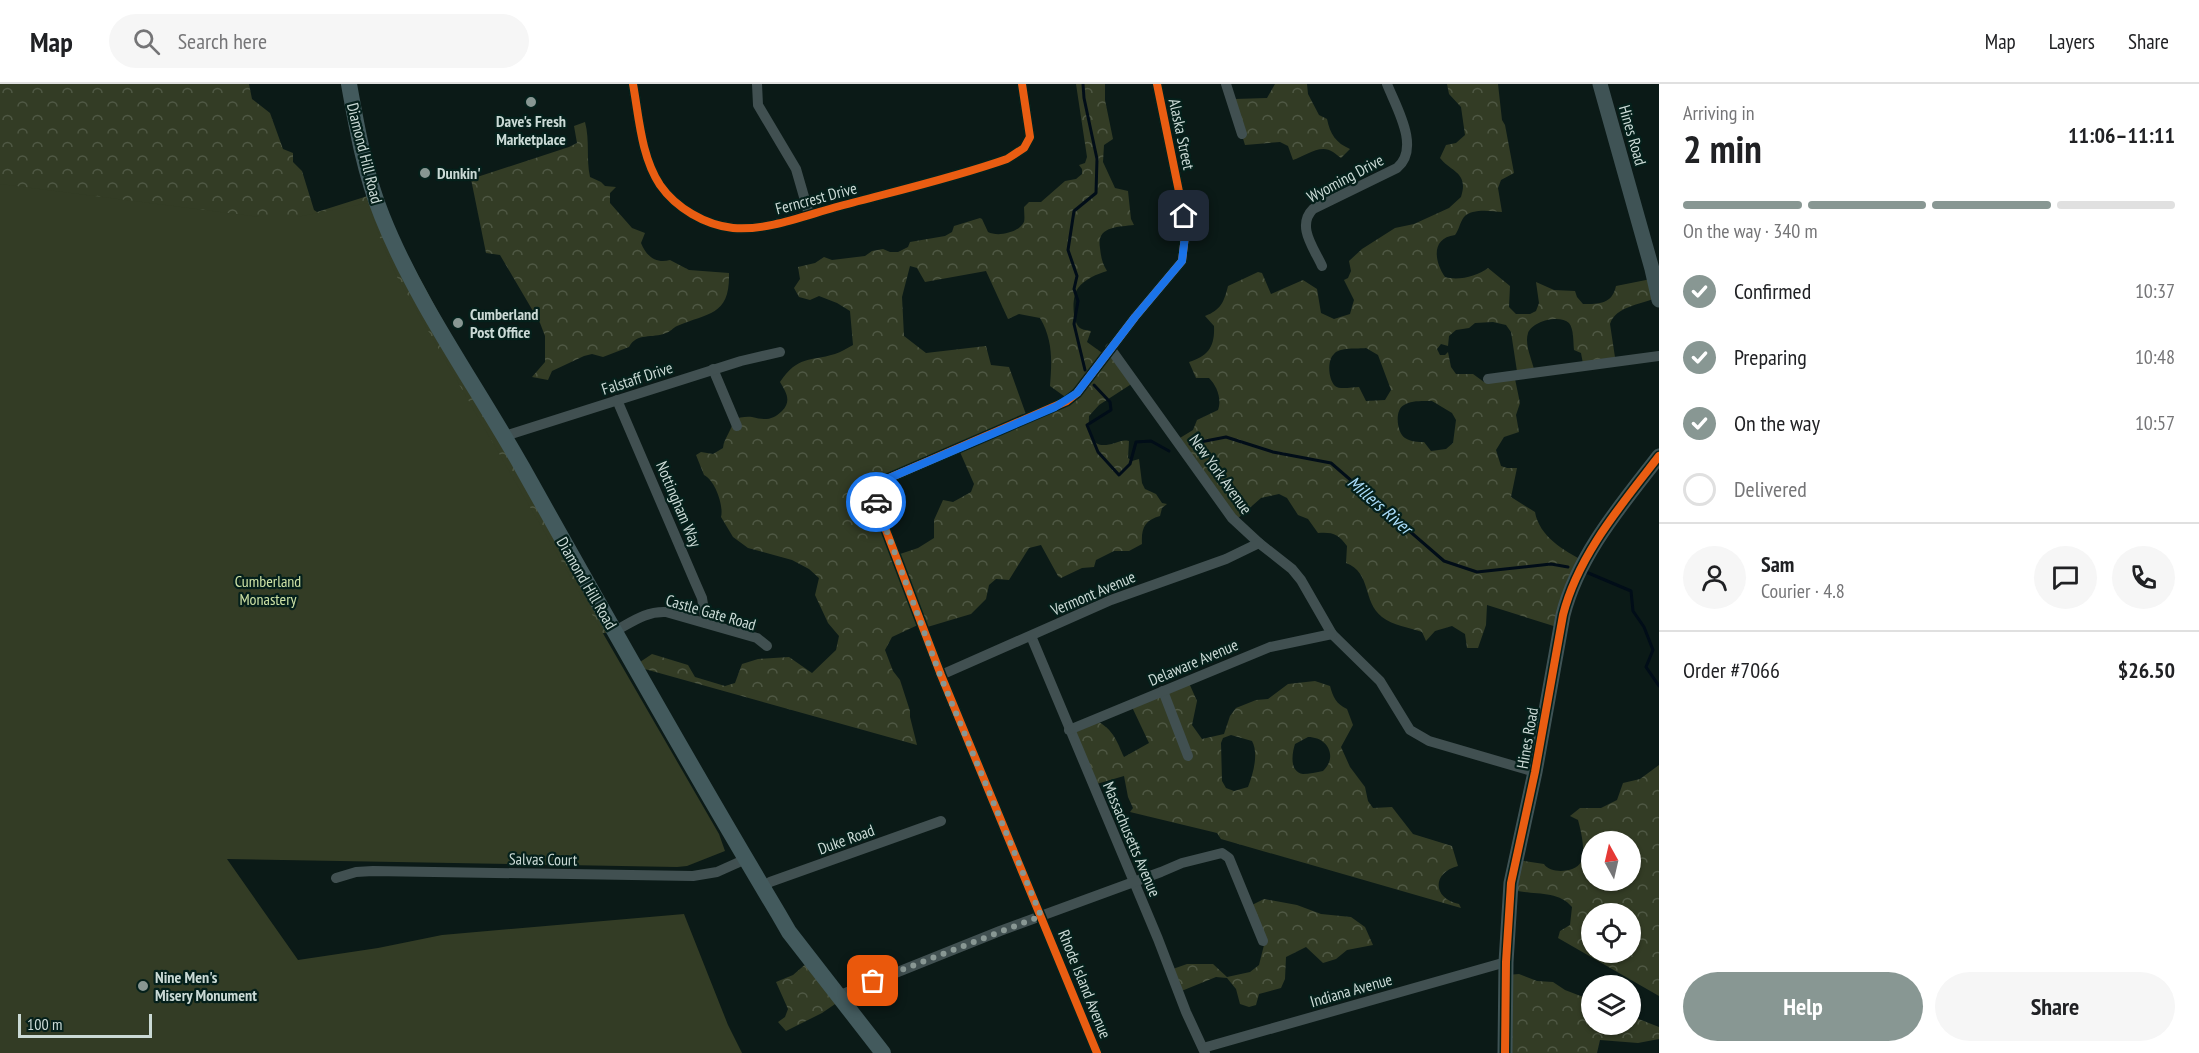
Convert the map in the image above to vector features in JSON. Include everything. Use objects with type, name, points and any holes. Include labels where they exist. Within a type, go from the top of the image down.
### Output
[{"type":"main road","name":"Diamond Hill Road","points":[[349,84],[369,178],[395,247],[418,290],[505,436],[789,932],[883,1053]]},
{"type":"street","name":"Ferncrest Drive","points":[[633,84],[645,148],[653,172],[661,186],[684,208],[709,222],[733,228],[771,224],[991,165],[1016,154],[1028,144],[1030,137],[1022,84]]},
{"type":"street","points":[[757,84],[758,105],[796,169],[809,214]]},
{"type":"street","name":"Alaska Street","points":[[874,491],[880,482],[1066,401],[1077,393],[1110,348],[1182,261],[1184,216],[1157,84]]},
{"type":"street","points":[[1226,84],[1242,134]]},
{"type":"street","name":"Wyoming Drive","points":[[1322,266],[1305,227],[1307,215],[1313,209],[1397,168],[1405,160],[1406,136],[1387,84]]},
{"type":"street","name":"Hines Road","points":[[1600,84],[1659,300]]},
{"type":"street","name":"New York Avenue","points":[[1110,348],[1190,457],[1220,503],[1237,524],[1292,569],[1321,619],[1332,634],[1372,672],[1387,692],[1403,722],[1418,736],[1429,741],[1535,772]]},
{"type":"street","name":"Falstaff Drive","points":[[505,436],[713,369],[780,352]]},
{"type":"street","points":[[1488,379],[1659,356]]},
{"type":"street","points":[[713,369],[736,426]]},
{"type":"street","name":"Nottingham Way","points":[[617,400],[696,582],[702,598],[706,623]]},
{"type":"street","name":"Hines Road","points":[[1505,1053],[1506,962],[1513,871],[1535,772],[1554,658],[1568,596],[1586,559],[1603,532],[1659,456]]},
{"type":"street","name":"Rhode Island Avenue","points":[[874,491],[876,504],[940,675],[1095,1052]]},
{"type":"street","name":"Vermont Avenue","points":[[940,675],[1111,600],[1226,559],[1259,543]]},
{"type":"street","name":"Castle Gate Road","points":[[615,631],[645,614],[656,611],[757,638],[767,646]]},
{"type":"street","name":"Delaware Avenue","points":[[1069,730],[1270,646],[1332,634]]},
{"type":"street","name":"Massachusetts Avenue","points":[[1031,636],[1204,1051]]},
{"type":"street","points":[[1163,691],[1188,756]]},
{"type":"street","name":"Duke Road","points":[[763,888],[770,882],[941,821]]},
{"type":"street","points":[[838,996],[1182,863],[1222,853],[1230,858],[1263,941]]},
{"type":"street","name":"Salvas Court","points":[[336,878],[356,872],[373,871],[693,876],[717,872],[746,859]]},
{"type":"street","name":"Indiana Avenue","points":[[1204,1051],[1506,962]]},
{"type":"green space","points":[[0,84],[249,84],[252,99],[270,113],[283,149],[293,153],[293,162],[302,171],[314,210],[317,212],[374,194],[612,632],[575,637],[0,448]]},
{"type":"green space","points":[[1076,84],[1105,84],[1105,100],[1113,139],[1104,145],[1103,162],[1115,188],[1128,191],[1131,219],[1134,225],[1115,227],[1101,235],[1101,254],[1107,271],[1091,277],[1078,288],[1074,301],[1074,312],[1079,327],[1091,331],[1087,342],[1105,355],[1110,352],[1133,383],[1099,405],[1089,416],[1089,423],[1090,435],[1096,443],[1107,445],[1129,441],[1128,458],[1132,461],[1139,459],[1145,489],[1156,494],[1162,503],[1167,504],[1162,508],[1160,516],[1147,522],[1142,533],[1142,544],[1129,551],[1114,551],[1096,560],[1094,567],[1082,568],[1061,578],[1041,545],[1029,548],[1009,580],[996,579],[989,585],[986,599],[971,614],[924,628],[920,624],[892,637],[885,650],[893,671],[900,680],[910,711],[917,745],[634,666],[652,654],[688,665],[695,677],[725,686],[735,683],[742,664],[758,659],[789,657],[812,673],[836,650],[839,636],[828,623],[815,595],[819,578],[809,569],[792,560],[748,548],[733,537],[721,517],[718,494],[712,482],[704,475],[696,455],[701,452],[713,454],[723,448],[733,419],[752,417],[768,419],[782,411],[787,400],[780,382],[793,367],[804,361],[835,354],[853,345],[850,311],[819,296],[810,300],[799,297],[794,288],[800,279],[798,267],[815,263],[824,257],[832,260],[865,256],[872,251],[883,249],[898,252],[908,247],[910,242],[945,236],[952,232],[954,226],[980,218],[988,232],[1008,233],[1018,229],[1024,222],[1024,207],[1029,202],[1041,202],[1065,181],[1076,179],[1082,174],[1079,165],[1085,163],[1087,157]],"holes":[[[910,266],[917,268],[925,282],[986,271],[1008,319],[1019,314],[1040,318],[1051,351],[1050,386],[1068,399],[1028,420],[1009,367],[991,365],[986,346],[926,353],[904,336],[902,297]],[[960,452],[974,484],[971,492],[953,502],[943,500],[934,520],[934,538],[918,548],[900,554],[875,489]]]},
{"type":"green space","points":[[1275,84],[1307,84],[1308,94],[1319,115],[1327,119],[1337,141],[1350,149],[1341,158],[1323,149],[1293,160],[1288,146],[1280,142],[1245,145],[1233,106],[1235,99],[1267,98]]},
{"type":"green space","points":[[1447,84],[1498,84],[1502,120],[1505,125],[1514,173],[1501,180],[1498,188],[1502,212],[1482,211],[1467,214],[1455,235],[1447,237],[1438,245],[1437,257],[1445,277],[1468,277],[1488,268],[1510,286],[1509,307],[1516,314],[1530,314],[1536,311],[1539,303],[1536,282],[1554,290],[1575,291],[1583,304],[1589,304],[1608,300],[1616,286],[1651,279],[1655,298],[1629,307],[1617,313],[1613,318],[1610,324],[1616,364],[1584,369],[1581,353],[1574,350],[1571,326],[1565,320],[1559,319],[1540,322],[1528,333],[1528,348],[1535,374],[1518,378],[1511,332],[1506,325],[1493,322],[1475,323],[1469,328],[1456,330],[1449,336],[1448,346],[1441,344],[1437,349],[1440,355],[1448,352],[1451,367],[1456,374],[1473,374],[1484,382],[1515,379],[1520,403],[1516,415],[1519,432],[1504,437],[1496,450],[1501,466],[1517,468],[1511,497],[1535,512],[1537,521],[1553,542],[1584,561],[1560,628],[1487,605],[1486,625],[1478,648],[1467,648],[1465,634],[1452,626],[1435,631],[1426,641],[1422,632],[1382,617],[1372,603],[1360,573],[1346,563],[1347,546],[1344,542],[1338,536],[1318,533],[1308,519],[1298,515],[1287,498],[1279,494],[1261,498],[1236,520],[1175,441],[1193,430],[1197,420],[1218,410],[1219,397],[1214,385],[1209,378],[1196,378],[1189,362],[1206,354],[1212,345],[1214,326],[1205,316],[1221,305],[1228,286],[1258,272],[1262,273],[1271,294],[1303,280],[1317,289],[1321,313],[1334,319],[1350,314],[1354,300],[1344,280],[1348,278],[1351,271],[1349,261],[1362,249],[1395,228],[1414,224],[1449,208],[1461,197],[1463,182],[1461,177],[1440,158],[1446,145],[1456,143],[1465,135],[1461,107],[1449,94]],"holes":[[[1366,348],[1378,355],[1391,390],[1385,400],[1366,401],[1359,387],[1337,387],[1331,379],[1330,361],[1336,352],[1344,349]],[[1432,401],[1452,413],[1456,420],[1453,443],[1446,449],[1431,451],[1424,442],[1410,440],[1402,435],[1398,416],[1401,408],[1407,403]]]},
{"type":"green space","points":[[585,122],[590,177],[605,186],[616,187],[610,193],[610,203],[632,228],[645,233],[641,243],[646,252],[656,260],[670,260],[689,270],[729,273],[728,287],[721,305],[708,314],[661,335],[636,339],[629,347],[603,357],[592,354],[584,356],[552,371],[548,380],[532,377],[545,362],[545,336],[540,323],[500,255],[486,253],[471,179],[577,143],[574,126]]},
{"type":"green space","name":"Cumberland Monastery","points":[[0,184],[259,217],[297,217],[368,203],[397,277],[719,834],[725,851],[687,866],[677,867],[227,859],[298,960],[378,948],[442,935],[684,914],[728,1025],[742,1053],[0,1053]]},
{"type":"green space","points":[[1315,681],[1330,686],[1336,700],[1347,709],[1353,725],[1341,747],[1350,767],[1365,787],[1368,801],[1373,808],[1392,807],[1413,834],[1452,846],[1458,866],[1443,874],[1439,886],[1444,897],[1459,904],[1461,908],[1221,839],[1217,833],[1130,812],[1133,808],[1128,797],[1124,776],[1093,785],[1072,733],[1097,721],[1111,732],[1124,757],[1149,743],[1132,707],[1189,683],[1197,701],[1192,725],[1202,739],[1224,734],[1230,716],[1236,708],[1256,700],[1268,699],[1288,684]],"holes":[[[1231,735],[1252,741],[1255,752],[1248,787],[1234,791],[1226,788],[1222,781],[1221,743],[1223,738]],[[1308,737],[1321,740],[1325,744],[1329,749],[1330,760],[1323,771],[1303,774],[1295,770],[1293,752],[1295,744]]]},
{"type":"green space","points":[[1659,765],[1659,996],[1641,986],[1641,975],[1622,975],[1602,963],[1641,963],[1641,903],[1581,903],[1581,951],[1558,938],[1560,931],[1570,925],[1572,907],[1567,902],[1553,895],[1513,890],[1518,860],[1544,864],[1557,871],[1574,868],[1581,862],[1581,891],[1641,891],[1641,831],[1581,831],[1578,820],[1570,816],[1580,808],[1601,808],[1617,800],[1623,783],[1640,779]]},
{"type":"green space","points":[[1264,899],[1297,905],[1321,914],[1351,917],[1365,927],[1373,945],[1347,950],[1336,959],[1323,963],[1306,947],[1286,957],[1285,979],[1281,988],[1259,994],[1256,1005],[1249,1007],[1240,1004],[1236,989],[1227,978],[1216,977],[1179,992],[1170,970],[1187,964],[1213,964],[1227,977],[1250,972],[1259,965],[1264,945],[1248,907]]},
{"type":"green space","points":[[808,962],[841,1000],[822,1013],[786,1031],[778,1022],[785,1017],[788,1009],[776,982],[793,975]]},
{"type":"green space","points":[[1519,974],[1537,981],[1553,982],[1581,996],[1581,1035],[1641,1035],[1641,1020],[1659,1027],[1659,1039],[1638,1043],[1600,1040],[1597,1053],[1507,1053],[1507,975]]},
{"type":"waterway","name":"Millers River","points":[[1083,84],[1097,159],[1096,193],[1074,211],[1068,250],[1077,276],[1074,289],[1078,301],[1074,324],[1085,370]]},
{"type":"waterway","name":"Millers River","points":[[1094,385],[1110,402],[1111,410],[1087,425],[1098,452],[1119,475],[1130,464],[1136,442],[1151,441],[1169,451]]},
{"type":"waterway","name":"Millers River","points":[[1190,444],[1226,437],[1273,452],[1331,463],[1444,561],[1477,572],[1551,564],[1568,567]]},
{"type":"waterway","name":"Millers River","points":[[1586,572],[1631,591],[1633,611],[1644,627],[1653,650],[1646,667],[1659,686]]},
{"type":"cycle path","points":[[633,84],[645,149],[660,185],[674,201],[692,214],[712,223],[733,228],[760,227],[787,222],[1007,159],[1024,148],[1030,137],[1022,84]]},
{"type":"cycle path","points":[[1097,1053],[941,675],[876,504],[874,491],[880,482],[1067,401],[1077,393],[1135,317],[1182,261],[1185,236],[1184,216],[1157,84]]},
{"type":"cycle path","points":[[1505,1053],[1506,962],[1511,883],[1535,772],[1563,615],[1570,593],[1590,551],[1616,512],[1659,456]]},
{"type":"way so far","points":[[873,981],[1041,916],[940,675],[876,502]]},
{"type":"place","name":"Dave's Fresh Marketplace","points":[[531,102]]},
{"type":"place","name":"Dunkin'","points":[[425,173]]},
{"type":"place","name":"Cumberland Post Office","points":[[458,323]]},
{"type":"place","name":"Nine Men's Misery Monument","points":[[143,986]]},
{"type":"route","points":[[876,502],[874,491],[875,486],[880,482],[1055,407],[1077,393],[1110,348],[1182,261],[1185,236],[1184,216]]}]
